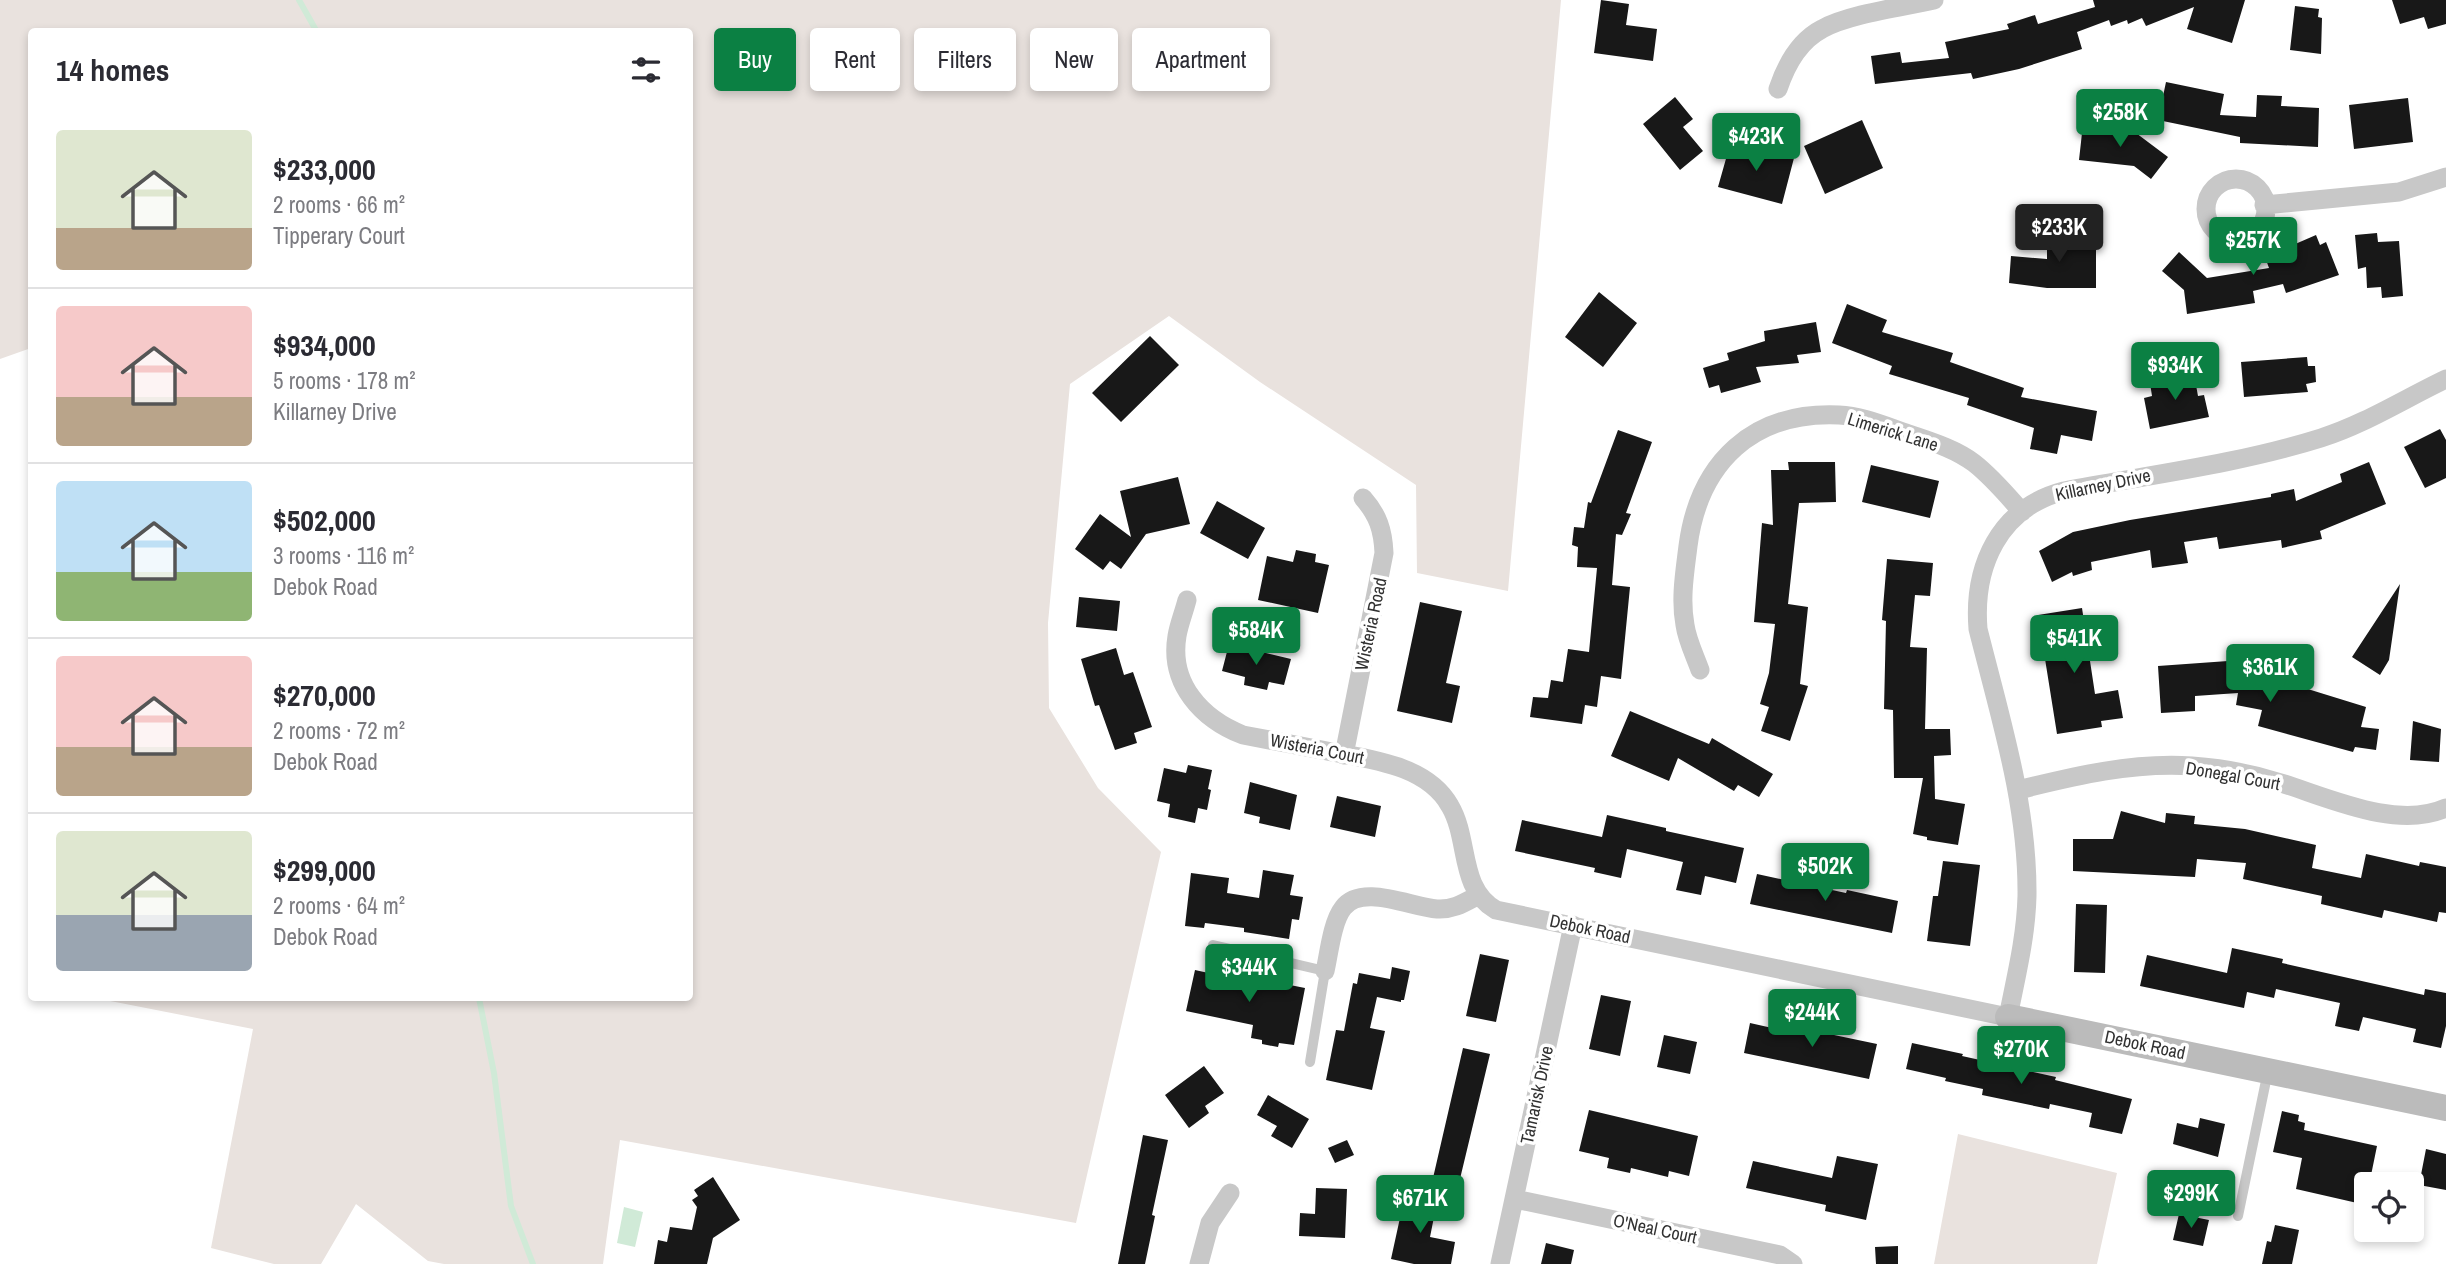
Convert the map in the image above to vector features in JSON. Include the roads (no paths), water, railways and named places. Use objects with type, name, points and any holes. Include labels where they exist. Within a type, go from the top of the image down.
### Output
[{"type":"street","points":[[1778,89],[1793,56],[1822,29],[1861,16],[1934,0]]},
{"type":"street","points":[[2264,205],[2399,191],[2446,177]]},
{"type":"street","name":"Killarney Drive","points":[[2008,1017],[2021,953],[2027,898],[2026,843],[2018,789],[1978,629],[1977,609],[1980,580],[1988,555],[2000,532],[2034,502],[2061,492],[2229,460],[2319,438],[2379,414],[2446,379]]},
{"type":"street","name":"Limerick Lane","points":[[1700,670],[1685,626],[1683,584],[1691,525],[1702,490],[1717,466],[1736,446],[1757,432],[1779,422],[1804,416],[1841,415],[1874,422],[1941,445],[1972,461],[2022,512]]},
{"type":"street","name":"Wisteria Road","points":[[1344,754],[1384,553],[1383,531],[1375,511],[1363,498]]},
{"type":"street","name":"Wisteria Court","points":[[1187,600],[1176,638],[1177,665],[1181,682],[1200,709],[1226,728],[1243,735],[1399,767],[1423,779],[1439,792],[1451,807],[1470,879],[1478,896]]},
{"type":"street","name":"Donegal Court","points":[[2018,789],[2105,770],[2192,766],[2236,772],[2277,782],[2388,815],[2416,816],[2446,808]]},
{"type":"street","points":[[1325,971],[1337,919],[1343,907],[1353,899],[1366,896],[1437,909],[1455,908],[1478,896]]},
{"type":"street","name":"Debok Road","points":[[1478,896],[1496,910],[2446,1108]]},
{"type":"street","name":"Tamarisk Drive","points":[[1500,1264],[1573,925]]},
{"type":"street","points":[[1199,1264],[1210,1223],[1230,1193]]},
{"type":"street","name":"O'Neal Court","points":[[1515,1199],[1780,1255],[1793,1264]]},
{"type":"lane","points":[[1213,945],[1325,971],[1310,1062]]},
{"type":"lane","points":[[2238,1216],[2268,1070]]},
{"type":"waterway","points":[[299,0],[315,28]]},
{"type":"waterway","points":[[480,1001],[494,1073],[511,1206],[533,1264]]}]
